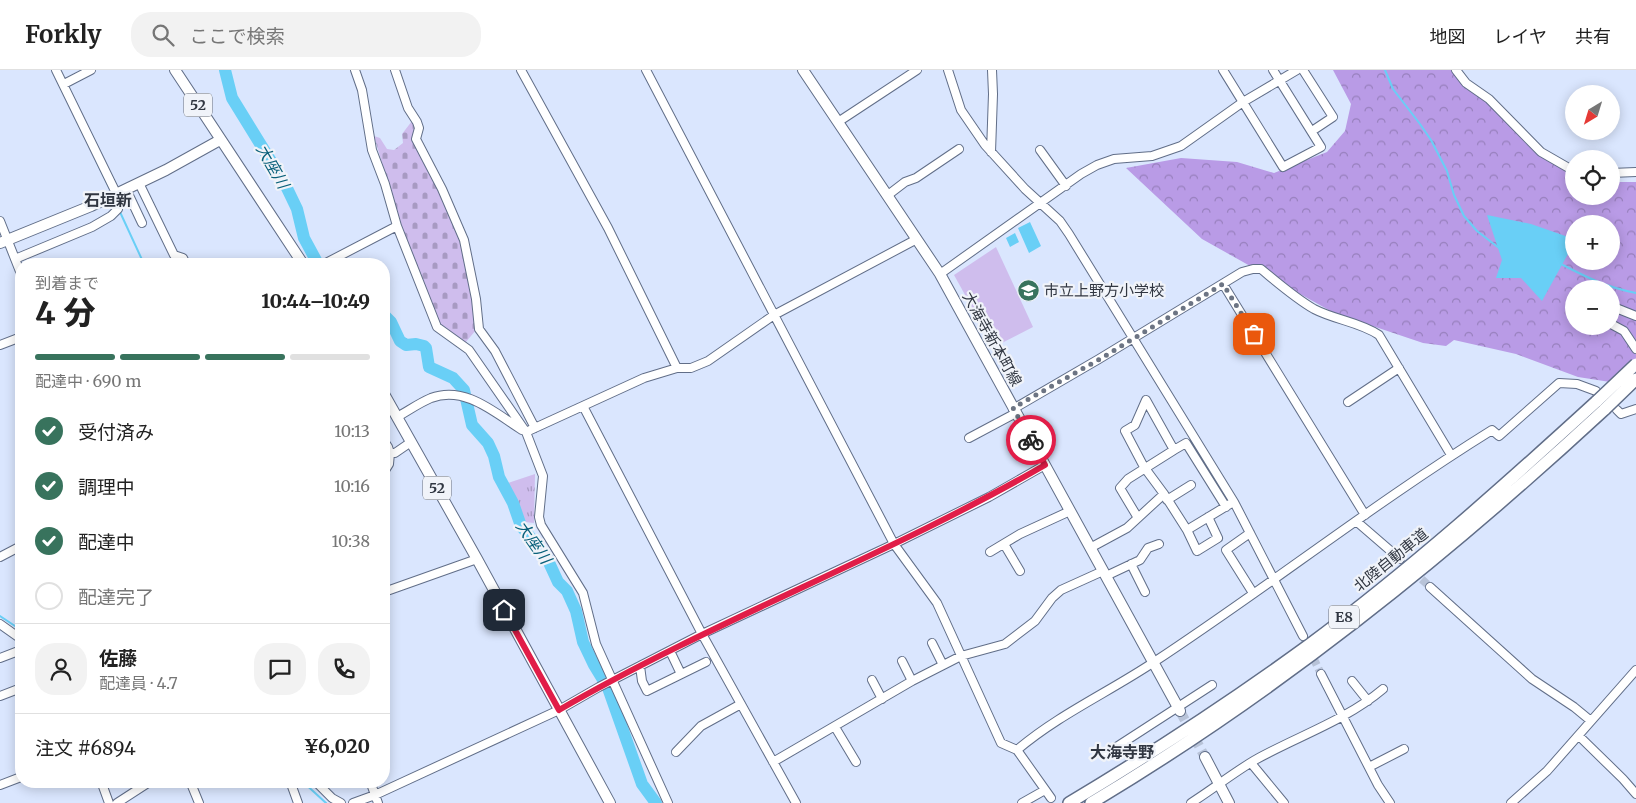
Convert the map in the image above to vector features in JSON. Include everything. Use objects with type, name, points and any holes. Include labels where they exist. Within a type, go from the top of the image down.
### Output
[{"type":"highway","name":"北陸自動車道","points":[[1091,803],[1217,723],[1365,616],[1466,533],[1636,364]]},
{"type":"highway","name":"北陸自動車道","points":[[1069,803],[1214,712],[1310,644],[1458,525],[1599,400],[1636,379]]},
{"type":"main road","name":"52","points":[[175,70],[299,258]]},
{"type":"main road","name":"大海寺新本町線","points":[[803,70],[940,274],[1179,710]]},
{"type":"main road","points":[[4,241],[76,212],[139,183],[220,140]]},
{"type":"main road","name":"52","points":[[390,405],[477,559],[610,803]]},
{"type":"main road","points":[[1205,757],[1229,803]]},
{"type":"street","points":[[56,70],[121,191],[142,223]]},
{"type":"street","points":[[64,84],[91,70]]},
{"type":"street","points":[[355,70],[362,90],[372,150],[385,184],[397,226],[437,327],[469,350],[526,432],[543,476],[539,517],[541,525],[583,593],[596,644],[614,680],[668,803]]},
{"type":"street","points":[[395,70],[408,108],[419,128],[416,139],[464,240],[476,299],[479,329],[495,351],[535,428]]},
{"type":"street","points":[[521,70],[608,228],[677,368]]},
{"type":"street","points":[[646,70],[894,544],[937,603],[1001,743],[1017,750],[1051,798]]},
{"type":"street","points":[[838,122],[916,70]]},
{"type":"street","points":[[948,70],[962,110],[991,152],[1025,189],[1060,221],[1134,338],[1234,502],[1303,636]]},
{"type":"street","points":[[991,152],[994,94],[992,70]]},
{"type":"street","points":[[1223,70],[1284,167],[1321,146],[1273,70]]},
{"type":"street","points":[[940,274],[1097,165],[1114,159],[1152,156],[1181,146],[1243,102],[1297,70]]},
{"type":"street","points":[[1303,70],[1333,117],[1312,131]]},
{"type":"street","points":[[1456,70],[1466,83],[1489,99],[1541,152],[1565,166]]},
{"type":"street","points":[[888,195],[959,148]]},
{"type":"street","points":[[1040,150],[1066,186]]},
{"type":"street","points":[[1620,173],[1636,172]]},
{"type":"street","points":[[139,183],[174,255],[183,258]]},
{"type":"street","points":[[17,258],[92,227],[111,216],[118,209],[121,191]]},
{"type":"street","points":[[0,221],[4,241],[15,259]]},
{"type":"street","points":[[336,258],[397,226]]},
{"type":"street","points":[[526,432],[644,378],[677,368],[691,368],[708,361],[774,315],[917,239]]},
{"type":"street","points":[[969,438],[1242,272],[1253,268],[1261,269],[1315,309],[1340,320],[1370,329],[1379,335],[1452,455]]},
{"type":"street","points":[[1223,284],[1365,515]]},
{"type":"street","points":[[1620,310],[1636,316]]},
{"type":"street","points":[[1620,329],[1624,331],[1636,349]]},
{"type":"street","points":[[0,345],[15,339]]},
{"type":"street","points":[[1348,402],[1399,368]]},
{"type":"street","points":[[1017,750],[1064,716],[1154,663],[1452,455],[1492,430],[1499,436],[1559,383],[1576,384],[1599,400]]},
{"type":"street","points":[[397,417],[431,398],[452,395],[474,399],[526,432]]},
{"type":"street","points":[[1174,450],[1146,400],[1135,425],[1125,431],[1144,467],[1187,530],[1197,551],[1218,538],[1208,517]]},
{"type":"street","points":[[583,406],[702,634],[796,803]]},
{"type":"street","points":[[1617,410],[1621,414],[1636,410]]},
{"type":"street","points":[[390,453],[395,453],[411,442]]},
{"type":"street","points":[[1138,518],[1120,488],[1128,479],[1144,467],[1186,443],[1226,507]]},
{"type":"street","points":[[353,803],[375,795],[559,710],[702,634],[894,544],[989,497],[1045,465]]},
{"type":"street","points":[[1090,548],[1127,528],[1165,497],[1191,485]]},
{"type":"street","points":[[1187,530],[1234,502]]},
{"type":"street","points":[[990,552],[1020,534],[1070,511]]},
{"type":"street","points":[[1356,521],[1400,559]]},
{"type":"street","points":[[1250,533],[1226,550],[1253,593]]},
{"type":"street","points":[[1004,544],[1020,571]]},
{"type":"street","points":[[773,762],[882,698],[943,665],[962,656],[1005,644],[1036,621],[1052,598],[1061,590],[1140,560],[1148,548],[1159,544]]},
{"type":"street","points":[[0,557],[15,549]]},
{"type":"street","points":[[390,590],[477,559]]},
{"type":"street","points":[[1131,564],[1146,592]]},
{"type":"street","points":[[1430,587],[1532,679],[1574,707],[1591,721]]},
{"type":"street","points":[[0,624],[15,635]]},
{"type":"street","points":[[932,643],[943,665]]},
{"type":"street","points":[[670,651],[681,674]]},
{"type":"street","points":[[0,658],[15,652]]},
{"type":"street","points":[[902,661],[912,681]]},
{"type":"street","points":[[640,666],[642,681],[646,691],[706,662]]},
{"type":"street","points":[[1511,803],[1547,771],[1636,670]]},
{"type":"street","points":[[1320,674],[1368,767],[1390,803]]},
{"type":"street","points":[[872,680],[882,698]]},
{"type":"street","points":[[1352,681],[1368,701]]},
{"type":"street","points":[[1104,755],[1179,710],[1212,685]]},
{"type":"street","points":[[1191,803],[1251,763],[1342,717],[1383,689]]},
{"type":"street","points":[[0,696],[15,690]]},
{"type":"street","points":[[676,752],[701,726],[741,704]]},
{"type":"street","points":[[835,727],[856,762]]},
{"type":"street","points":[[1579,736],[1636,794]]},
{"type":"street","points":[[1368,767],[1404,749]]},
{"type":"street","points":[[1251,763],[1284,803]]},
{"type":"street","points":[[0,785],[15,779]]},
{"type":"street","points":[[104,788],[109,803]]},
{"type":"street","points":[[117,803],[140,788]]},
{"type":"street","points":[[193,788],[199,803]]},
{"type":"street","points":[[293,788],[298,803]]},
{"type":"street","points":[[321,788],[332,798],[341,803]]},
{"type":"street","points":[[372,788],[378,803]]},
{"type":"street","points":[[1022,803],[1045,790]]},
{"type":"green space","points":[[1333,70],[1461,70],[1494,109],[1522,134],[1565,166],[1565,205],[1620,205],[1620,182],[1636,182],[1636,386],[1578,377],[1516,354],[1454,340],[1446,346],[1423,343],[1334,313],[1202,239],[1126,168],[1181,158],[1237,162],[1274,173],[1327,152],[1345,131],[1351,104]]},
{"type":"green space","points":[[412,121],[415,127],[414,145],[425,162],[460,237],[471,288],[476,330],[465,343],[439,324],[400,224],[374,136],[380,138],[387,149],[394,150],[403,143],[402,134]]},
{"type":"green space","points":[[996,247],[1033,327],[994,347],[954,275]]},
{"type":"green space","points":[[535,474],[534,523],[525,522],[508,483]]},
{"type":"water","points":[[1487,215],[1531,224],[1565,236],[1565,259],[1542,301],[1521,278],[1496,278],[1502,260]]},
{"type":"water","points":[[1030,222],[1041,246],[1029,253],[1018,228]]},
{"type":"water","points":[[1015,233],[1019,242],[1010,247],[1006,238]]},
{"type":"waterway","name":"大座川","points":[[225,70],[232,98],[285,184],[297,209],[304,238],[315,258]]},
{"type":"waterway","points":[[1385,70],[1393,89],[1431,140],[1447,171],[1454,195],[1464,216],[1477,231],[1499,248]]},
{"type":"waterway","points":[[96,160],[111,191]]},
{"type":"waterway","points":[[120,212],[141,258]]},
{"type":"waterway","points":[[1561,264],[1597,282],[1636,293]]},
{"type":"waterway","name":"大座川","points":[[390,321],[400,341],[406,345],[416,344],[424,346],[429,367],[453,378],[464,390],[472,425],[488,443],[494,456],[499,477],[513,503],[521,526],[546,556],[558,582],[567,591],[576,611],[583,642],[608,688],[642,784],[656,803]]},
{"type":"waterway","points":[[0,616],[15,626]]},
{"type":"waterway","points":[[310,788],[326,803]]},
{"type":"tunnel","points":[[1413,571],[1430,587]]},
{"type":"tunnel","points":[[1303,636],[1321,674]]},
{"type":"tunnel","points":[[1180,711],[1205,757]]},
{"type":"way so far","points":[[1031,440],[1013,408],[1046,391],[1223,284],[1254,334]]},
{"type":"place","name":"市立上野方小学校","points":[[1028,291]]},
{"type":"district","name":"石垣新","points":[[108,200]]},
{"type":"district","name":"大海寺野","points":[[1122,752]]},
{"type":"route","points":[[504,610],[559,710],[599,687],[702,634],[894,544],[989,497],[1045,465],[1031,440]]}]
